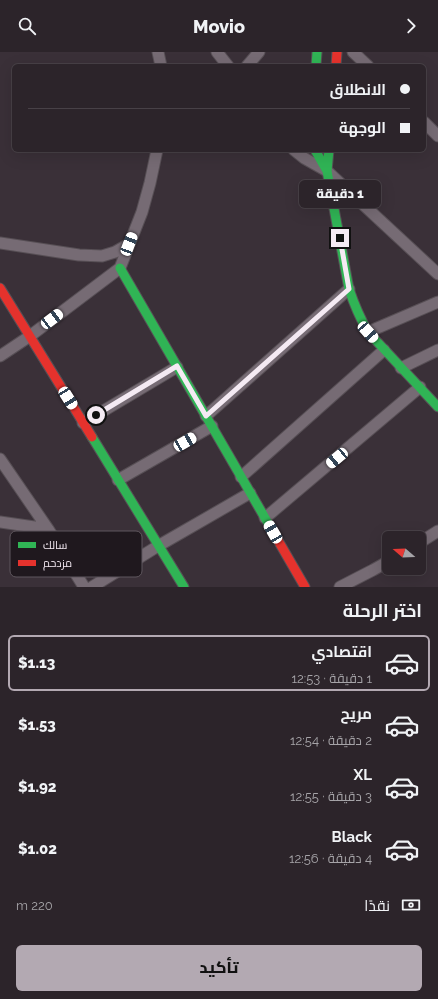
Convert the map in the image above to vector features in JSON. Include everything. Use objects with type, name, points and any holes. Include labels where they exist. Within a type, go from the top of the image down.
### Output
[{"type":"street","points":[[217,52],[226,64]]},
{"type":"street","points":[[249,64],[259,52]]},
{"type":"street","points":[[316,64],[317,52]]},
{"type":"street","points":[[336,64],[337,52]]},
{"type":"street","points":[[354,52],[366,64]]},
{"type":"street","points":[[426,124],[438,136]]},
{"type":"street","points":[[0,356],[30,336],[120,268],[142,212],[157,152]]},
{"type":"street","points":[[296,152],[327,171],[438,274]]},
{"type":"street","points":[[316,152],[327,171]]},
{"type":"street","points":[[329,152],[327,171],[349,289],[358,314],[368,332],[438,407]]},
{"type":"street","points":[[0,243],[79,255],[102,256],[115,252],[129,244]]},
{"type":"street","points":[[120,268],[305,587]]},
{"type":"street","points":[[0,288],[184,587]]},
{"type":"street","points":[[206,416],[349,289]]},
{"type":"street","points":[[368,332],[438,302]]},
{"type":"street","points":[[241,477],[384,350]]},
{"type":"street","points":[[401,368],[438,350]]},
{"type":"street","points":[[83,423],[177,366]]},
{"type":"street","points":[[265,518],[420,387]]},
{"type":"street","points":[[118,480],[212,426]]},
{"type":"street","points":[[0,459],[48,529]]},
{"type":"street","points":[[142,556],[250,493]]},
{"type":"street","points":[[0,522],[48,529]]},
{"type":"street","points":[[426,539],[438,531]]},
{"type":"street","points":[[340,587],[382,565]]},
{"type":"street","points":[[78,577],[84,587]]},
{"type":"street","points":[[92,587],[108,577]]},
{"type":"traffic: fast","points":[[316,64],[317,52]]},
{"type":"traffic: fast","points":[[316,152],[327,171]]},
{"type":"traffic: fast","points":[[329,152],[327,171],[349,289],[357,311],[368,332],[438,407]]},
{"type":"traffic: fast","points":[[120,268],[272,530]]},
{"type":"traffic: fast","points":[[92,437],[184,587]]},
{"type":"traffic: jam","points":[[336,64],[337,52]]},
{"type":"traffic: jam","points":[[0,288],[92,437]]},
{"type":"traffic: jam","points":[[272,530],[305,587]]},
{"type":"route","points":[[96,415],[177,366],[206,416],[349,289],[340,238]]}]
